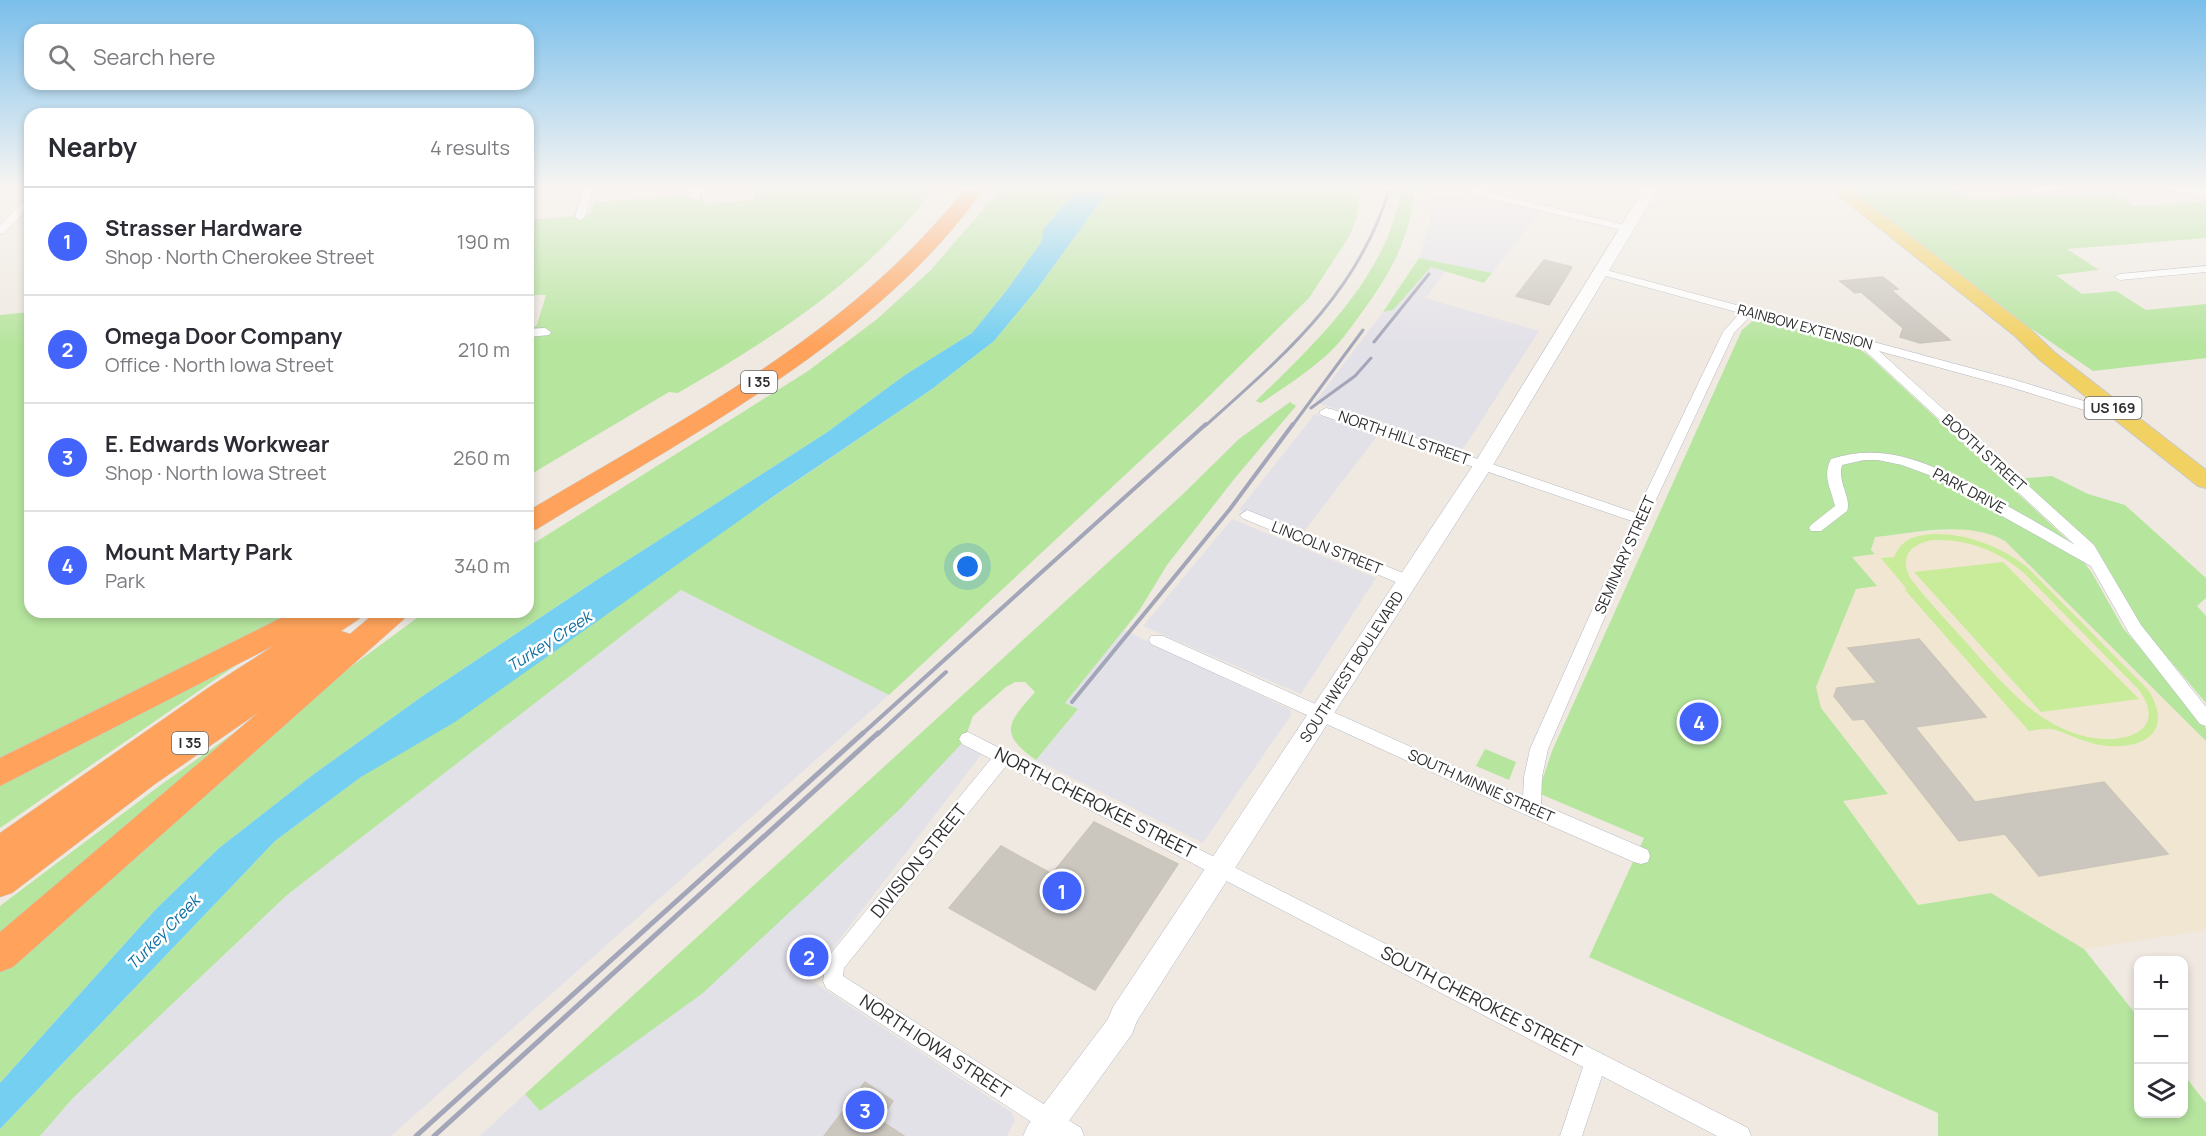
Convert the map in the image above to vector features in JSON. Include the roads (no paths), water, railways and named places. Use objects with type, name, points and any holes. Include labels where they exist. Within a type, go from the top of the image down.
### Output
[{"type":"highway","name":"I 35","points":[[534,499],[733,380],[827,315],[913,240]]},
{"type":"highway","name":"I 35","points":[[534,519],[754,385],[818,340],[883,290],[916,259],[930,240]]},
{"type":"highway","points":[[0,773],[142,698],[305,618]]},
{"type":"highway","name":"I 35","points":[[0,852],[213,700],[340,618]]},
{"type":"highway","name":"I 35","points":[[0,882],[179,751],[376,618]]},
{"type":"highway","points":[[0,956],[387,618]]},
{"type":"main road","name":"SOUTHWEST BOULEVARD","points":[[1044,1129],[1122,1024],[1123,1017],[1483,465],[1618,240]]},
{"type":"main road","name":"US 169","points":[[1903,240],[2022,332],[2047,356],[2099,397],[2131,414],[2206,462]]},
{"type":"main road","name":"US 169","points":[[2022,332],[2063,353],[2206,481]]},
{"type":"street","points":[[2120,277],[2206,269]]},
{"type":"street","name":"RAINBOW EXTENSION","points":[[1599,271],[2131,414]]},
{"type":"street","name":"SEMINARY STREET","points":[[1532,810],[1533,777],[1539,749],[1640,519],[1729,332],[1747,312]]},
{"type":"street","points":[[534,333],[545,332]]},
{"type":"street","name":"BOOTH STREET","points":[[1864,343],[2089,549],[2135,630],[2206,719]]},
{"type":"street","name":"RAINBOW EXTENSION","points":[[2011,383],[2099,397]]},
{"type":"street","name":"NORTH HILL STREET","points":[[1326,412],[1640,519]]},
{"type":"street","name":"PARK DRIVE","points":[[1816,528],[1840,511],[1842,506],[1833,479],[1836,462],[1863,455],[1890,458],[1923,467],[1947,477],[2099,566]]},
{"type":"street","name":"LINCOLN STREET","points":[[1247,515],[1408,581]]},
{"type":"street","name":"SOUTH MINNIE STREET","points":[[1157,640],[1532,810],[1641,856]]},
{"type":"street","name":"NORTH CHEROKEE STREET","points":[[968,739],[1221,868]]},
{"type":"street","name":"DIVISION STREET","points":[[834,965],[1004,757]]},
{"type":"street","name":"SOUTH CHEROKEE STREET","points":[[1221,868],[1740,1136]]},
{"type":"street","name":"NORTH IOWA STREET","points":[[834,965],[833,981],[1044,1129]]},
{"type":"street","points":[[1571,1136],[1596,1061]]},
{"type":"street","points":[[1044,1129],[1072,1136]]},
{"type":"water","name":"Turkey Creek","points":[[1073,240],[1037,289],[994,341],[932,389],[774,496],[455,722],[361,777],[275,841],[0,1129],[0,1083],[156,909],[219,848],[314,774],[424,695],[595,581],[826,433],[905,375],[972,333],[1042,241]]},
{"type":"railway","points":[[1205,426],[1263,374],[1316,320],[1339,290],[1368,240]]},
{"type":"railway","points":[[1374,342],[1429,274]]},
{"type":"railway","points":[[1292,426],[1363,330]]},
{"type":"railway","points":[[1311,408],[1355,376],[1371,358]]},
{"type":"railway","points":[[861,735],[1206,424]]},
{"type":"railway","points":[[1072,702],[1230,509],[1293,424]]},
{"type":"railway","points":[[877,735],[946,672]]},
{"type":"railway","points":[[416,1136],[863,733]]},
{"type":"railway","points":[[434,1136],[878,733]]},
{"type":"place","name":"Mount Marty Park","points":[[1699,722]]},
{"type":"place","name":"Strasser Hardware","points":[[1062,891]]},
{"type":"place","name":"Omega Door Company","points":[[809,957]]},
{"type":"place","name":"E. Edwards Workwear","points":[[865,1110]]}]
